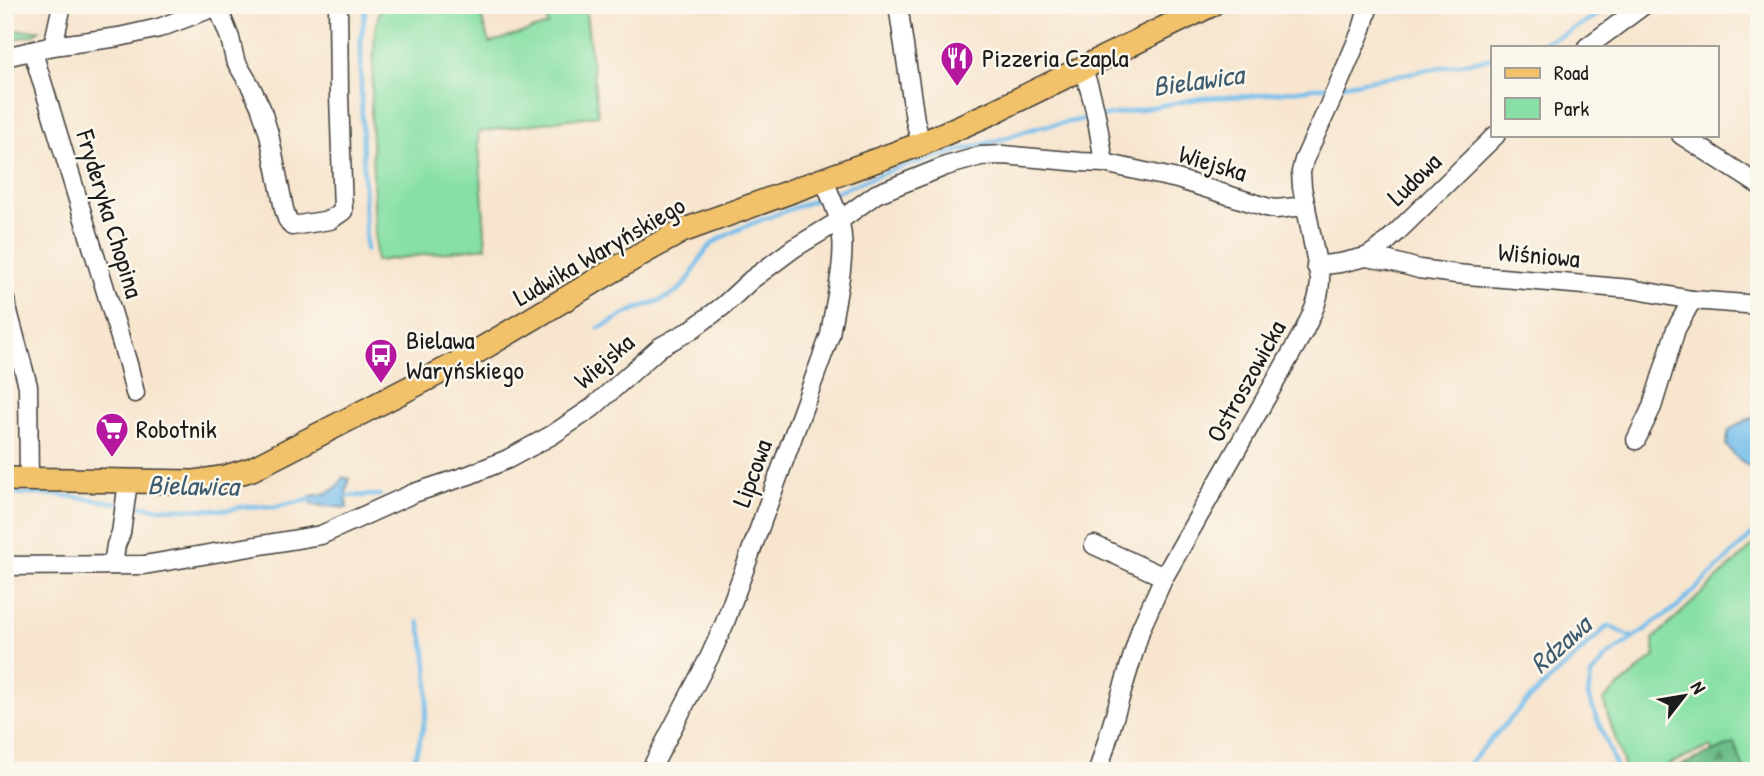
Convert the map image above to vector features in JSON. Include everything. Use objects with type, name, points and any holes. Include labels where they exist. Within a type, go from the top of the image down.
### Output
[{"type":"main road","name":"Ludwika Waryńskiego","points":[[5,479],[30,480],[125,497],[226,477],[256,467],[470,357],[672,236],[710,220],[828,191],[1211,5]]},
{"type":"street","points":[[53,46],[62,5]]},
{"type":"street","points":[[5,57],[159,28],[218,6],[236,60],[261,108],[287,219],[292,226],[315,223],[330,220],[343,211],[338,5]]},
{"type":"street","points":[[898,5],[921,144]]},
{"type":"street","name":"Ostroszowicka","points":[[1098,771],[1141,628],[1164,577],[1317,304],[1320,291],[1317,266],[1301,172],[1347,65],[1369,5]]},
{"type":"street","points":[[1588,46],[1644,5]]},
{"type":"street","name":"Fryderyka Chopina","points":[[33,52],[135,393]]},
{"type":"street","points":[[1082,68],[1097,118],[1104,163]]},
{"type":"street","name":"Ludowa","points":[[1366,257],[1395,234],[1495,136]]},
{"type":"street","points":[[1683,136],[1759,185]]},
{"type":"street","name":"Wiejska","points":[[5,566],[144,565],[321,535],[414,493],[508,459],[552,435],[592,408],[660,347],[691,330],[794,248],[876,194],[946,166],[981,156],[1003,155],[1104,163],[1177,178],[1266,208],[1306,206]]},
{"type":"street","name":"Lipcowa","points":[[650,771],[724,625],[830,335],[838,287],[842,236],[828,191]]},
{"type":"street","name":"Wiśniowa","points":[[1317,266],[1366,257],[1456,274],[1631,289],[1692,300],[1759,305]]},
{"type":"street","points":[[5,300],[26,371],[30,480]]},
{"type":"street","points":[[1636,440],[1652,407],[1676,329],[1692,300]]},
{"type":"street","points":[[113,565],[121,533],[125,497]]},
{"type":"street","points":[[1094,545],[1164,577]]},
{"type":"green space","points":[[381,5],[478,5],[489,43],[548,25],[542,5],[585,5],[598,115],[478,132],[486,247],[376,261],[371,113],[375,30]]},
{"type":"green space","points":[[40,30],[34,35],[7,40],[5,37],[5,31]]},
{"type":"green space","points":[[1759,540],[1759,771],[1722,771],[1711,746],[1654,771],[1626,771],[1603,700],[1655,656],[1653,639]]},
{"type":"green space","points":[[1734,743],[1745,771],[1668,771]]},
{"type":"water","points":[[1759,415],[1759,474],[1735,456],[1726,445],[1729,430]]},
{"type":"water","points":[[343,477],[349,479],[347,508],[312,505],[310,496],[330,491],[338,486]]},
{"type":"waterway","points":[[366,5],[361,38],[366,251]]},
{"type":"waterway","name":"Bielawica","points":[[1534,46],[1564,34],[1615,5]]},
{"type":"waterway","name":"Bielawica","points":[[1343,85],[1491,58]]},
{"type":"waterway","name":"Bielawica","points":[[1100,117],[1202,98],[1251,96],[1331,86]]},
{"type":"waterway","name":"Bielawica","points":[[835,192],[895,169],[1039,127],[1092,118]]},
{"type":"waterway","name":"Bielawica","points":[[599,328],[677,292],[688,280],[707,249],[722,237],[824,197]]},
{"type":"waterway","name":"Bielawica","points":[[5,493],[60,495],[119,503]]},
{"type":"waterway","name":"Bielawica","points":[[343,496],[380,495]]},
{"type":"waterway","name":"Bielawica","points":[[128,504],[155,508],[227,510],[247,506],[273,507],[314,499]]},
{"type":"waterway","name":"Rdzawa","points":[[1618,771],[1588,696],[1591,676],[1605,658],[1678,606],[1759,528]]},
{"type":"waterway","points":[[410,771],[422,733],[428,697],[427,661],[419,622]]},
{"type":"waterway","name":"Rdzawa","points":[[1462,771],[1526,702],[1608,626],[1634,638]]},
{"type":"place","name":"Pizzeria Czapla","points":[[957,88]]},
{"type":"place","name":"Bielawa Waryńskiego","points":[[381,385]]},
{"type":"place","name":"Robotnik","points":[[112,459]]}]
